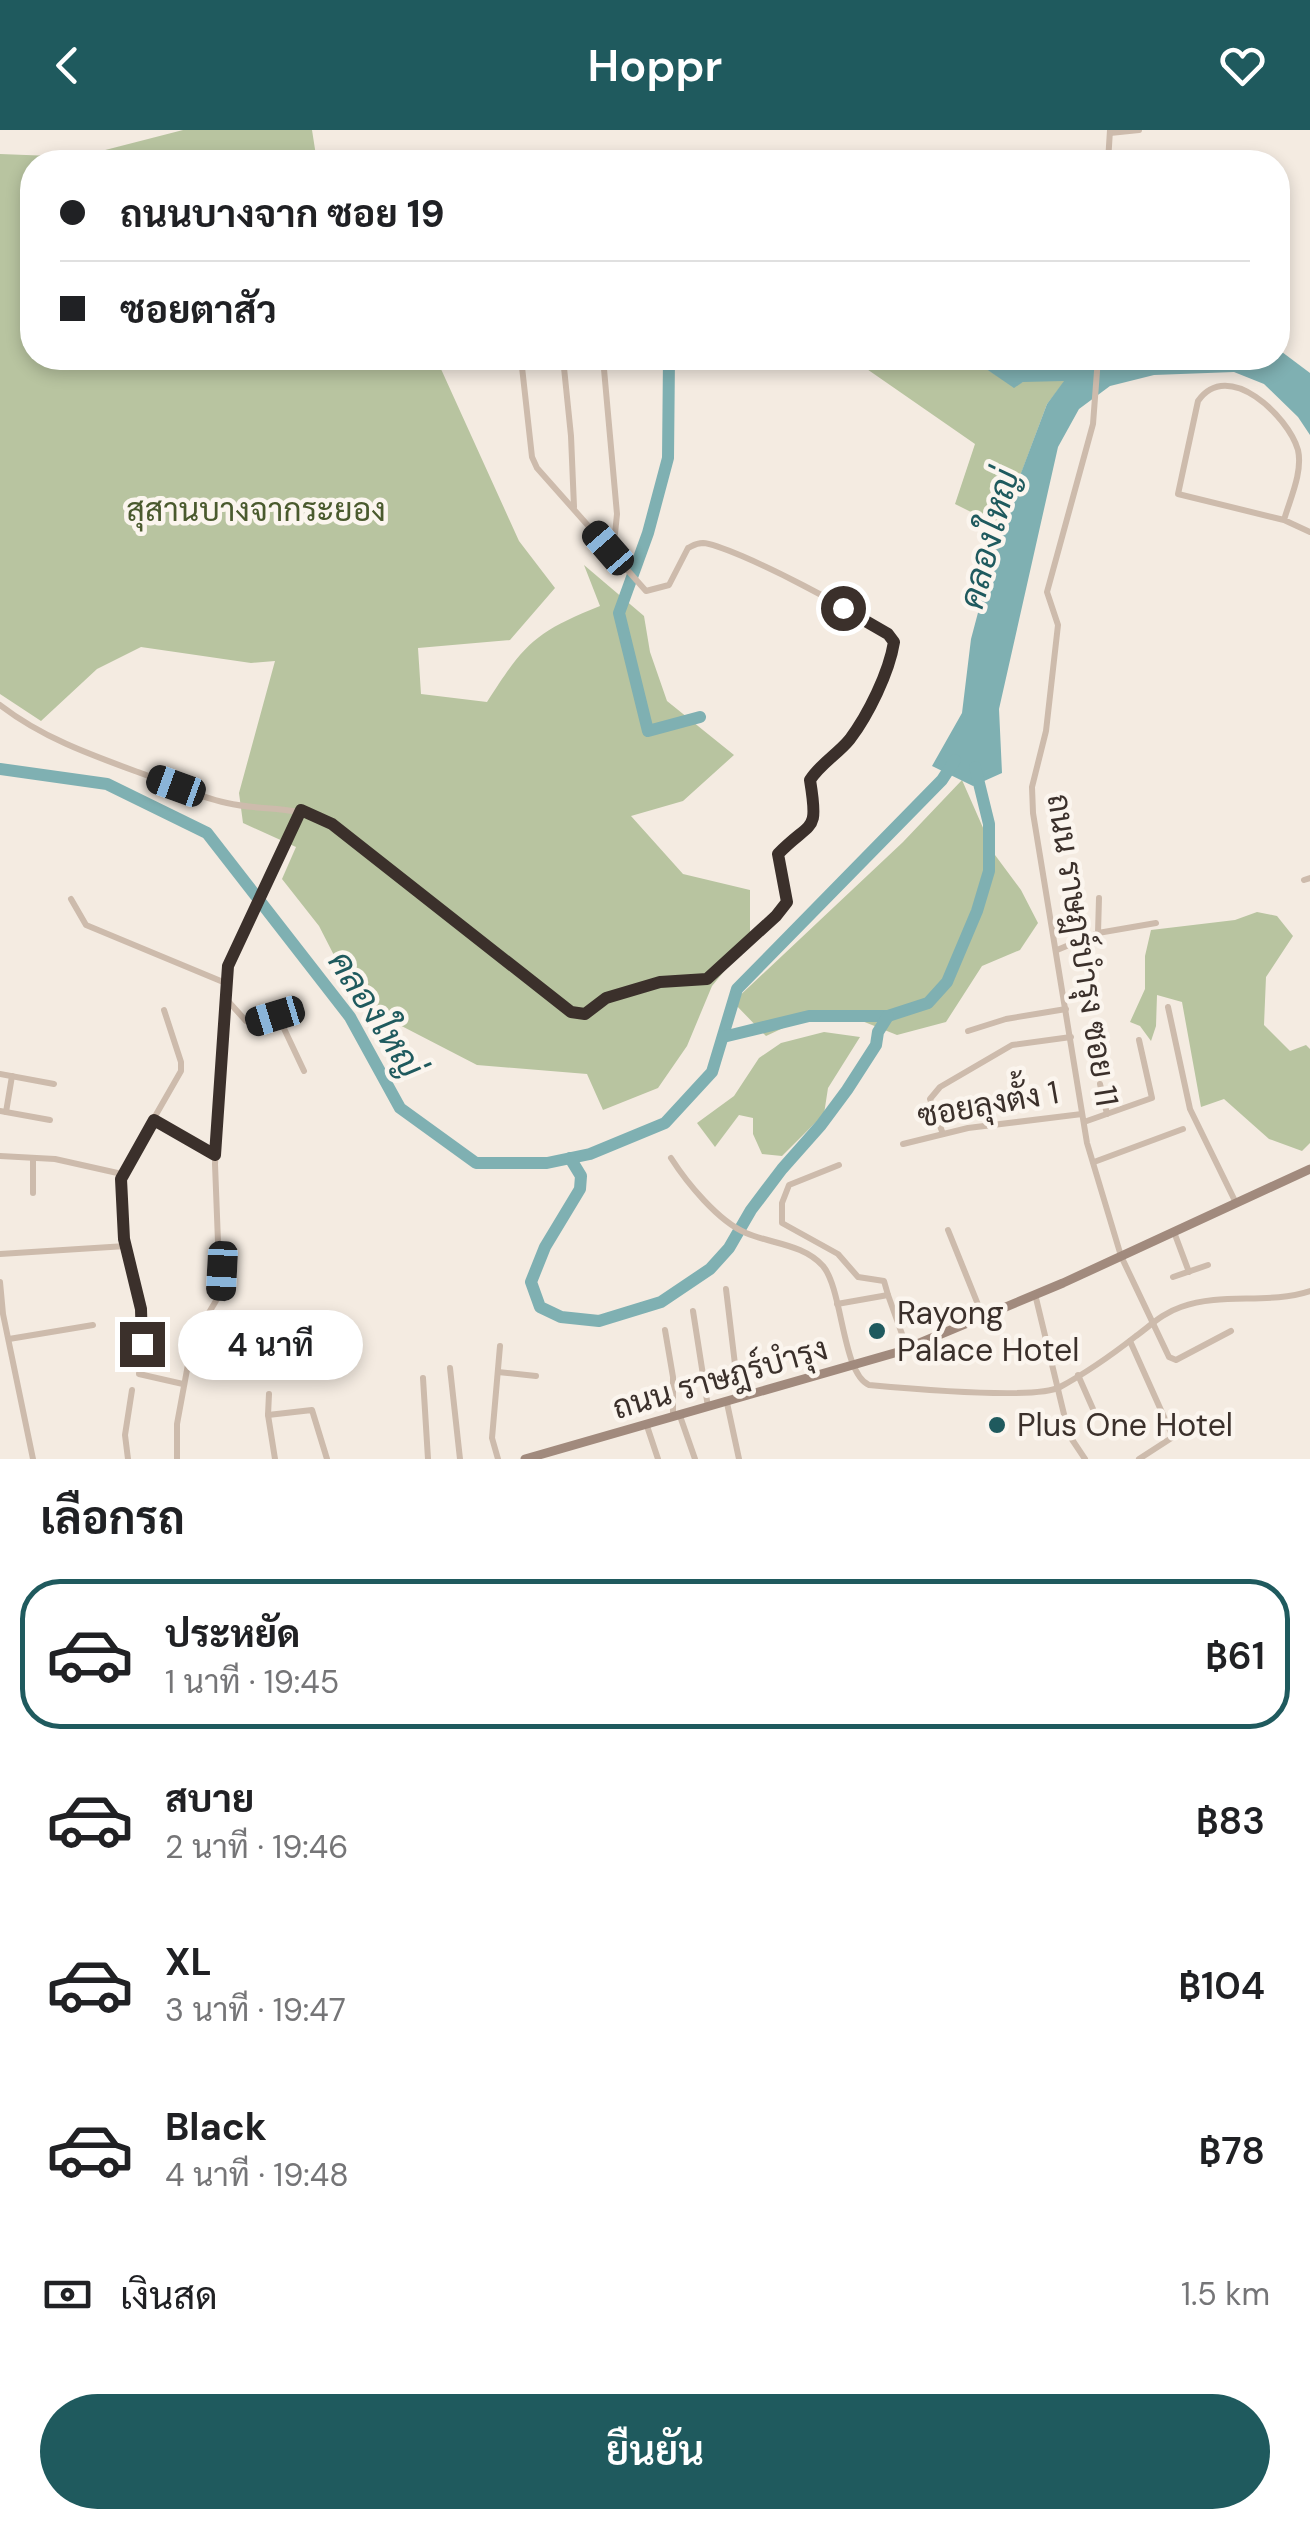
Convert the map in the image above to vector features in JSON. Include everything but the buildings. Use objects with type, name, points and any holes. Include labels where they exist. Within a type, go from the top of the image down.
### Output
[{"type":"street","points":[[1110,131],[1139,130]]},
{"type":"street","points":[[0,705],[38,731],[96,759],[213,800],[301,810],[332,824],[571,1012],[585,1014],[606,998],[667,980],[700,981],[714,975],[787,902],[778,854],[810,828],[816,816],[810,780],[821,764],[849,740],[875,693],[894,642],[868,620],[752,561],[704,543],[688,548],[666,587],[652,591],[640,586],[534,462],[522,370]]},
{"type":"street","points":[[564,370],[574,509]]},
{"type":"street","points":[[604,370],[617,514],[608,548]]},
{"type":"street","name":"ถนน ราษฎร์บำรุง ซอย 11","points":[[1097,370],[1093,424],[1047,592],[1058,625],[1046,731],[1032,787],[1083,1118],[1121,1256],[1170,1357],[1176,1360],[1230,1331]]},
{"type":"street","points":[[1284,520],[1299,466],[1296,446],[1275,413],[1260,400],[1230,386],[1206,390],[1198,401],[1178,494],[1284,520],[1310,532]]},
{"type":"street","points":[[178,1459],[177,1424],[183,1384],[202,1326],[220,1294],[215,1155],[228,966],[301,810]]},
{"type":"street","points":[[1098,933],[1099,898]]},
{"type":"street","points":[[71,899],[86,925],[228,984]]},
{"type":"street","points":[[1056,951],[1098,933],[1156,923]]},
{"type":"street","points":[[228,1000],[246,1022],[280,1018],[304,1071]]},
{"type":"street","points":[[1168,1007],[1190,1109],[1236,1203]]},
{"type":"street","points":[[968,1031],[1066,1009]]},
{"type":"street","points":[[164,1010],[181,1062],[180,1071],[122,1174],[126,1246],[141,1309],[140,1374],[183,1384]]},
{"type":"street","points":[[943,1134],[930,1099],[940,1086],[1012,1046],[1070,1037]]},
{"type":"street","name":"ซอยลุงตั้ง 1","points":[[903,1144],[943,1134],[1107,1114],[1152,1098],[1139,1040]]},
{"type":"street","points":[[0,1074],[54,1084]]},
{"type":"street","points":[[12,1076],[3,1111],[50,1120]]},
{"type":"street","points":[[1100,1084],[1107,1114]]},
{"type":"street","points":[[154,1120],[215,1155]]},
{"type":"street","points":[[1094,1162],[1182,1129]]},
{"type":"street","points":[[0,1156],[122,1174]]},
{"type":"street","points":[[33,1158],[34,1193]]},
{"type":"street","points":[[671,1158],[691,1187],[738,1229],[783,1243],[819,1262],[828,1275],[860,1380],[869,1385],[965,1392],[1056,1390],[1183,1306],[1208,1300],[1310,1291]]},
{"type":"street","points":[[838,1164],[789,1184],[782,1204],[782,1222],[838,1254],[862,1279],[886,1283],[908,1348]]},
{"type":"street","name":"ถนน ราษฎร์บำรุง","points":[[525,1459],[908,1348],[1121,1256],[1310,1168]]},
{"type":"street","points":[[948,1230],[983,1317]]},
{"type":"street","points":[[1174,1232],[1189,1272]]},
{"type":"street","points":[[0,1254],[126,1246]]},
{"type":"street","points":[[1172,1278],[1208,1265]]},
{"type":"street","points":[[0,1282],[33,1459]]},
{"type":"street","points":[[726,1290],[739,1400]]},
{"type":"street","points":[[1035,1294],[1068,1435],[1085,1459]]},
{"type":"street","points":[[837,1304],[888,1295]]},
{"type":"street","points":[[693,1312],[708,1408]]},
{"type":"street","points":[[9,1339],[94,1325]]},
{"type":"street","points":[[665,1330],[677,1417],[696,1459]]},
{"type":"street","points":[[1130,1340],[1174,1436],[1139,1459]]},
{"type":"street","points":[[498,1459],[492,1438],[500,1346]]},
{"type":"street","points":[[450,1368],[460,1459]]},
{"type":"street","points":[[498,1372],[536,1376]]},
{"type":"street","points":[[1078,1375],[1093,1409]]},
{"type":"street","points":[[423,1378],[428,1459]]},
{"type":"street","points":[[128,1459],[124,1436],[132,1390]]},
{"type":"street","points":[[269,1394],[275,1459]]},
{"type":"street","points":[[727,1403],[739,1459]]},
{"type":"street","points":[[268,1415],[312,1410],[326,1459]]},
{"type":"street","points":[[646,1426],[658,1459]]},
{"type":"green space","points":[[183,130],[312,130],[315,150],[105,150]]},
{"type":"green space","name":"สุสานบางจากระยอง","points":[[0,154],[20,155],[20,370],[441,370],[519,541],[555,588],[510,640],[418,648],[421,694],[487,702],[533,642],[560,624],[600,606],[584,565],[644,616],[650,652],[667,701],[734,755],[683,801],[631,816],[683,874],[750,890],[750,940],[712,986],[687,1046],[658,1088],[603,1110],[587,1074],[477,1065],[359,1004],[319,926],[282,879],[296,847],[243,823],[239,793],[275,661],[251,663],[141,647],[97,669],[41,721],[0,694]]},
{"type":"green space","points":[[868,370],[988,370],[1014,387],[1049,370],[1074,370],[1047,404],[1001,527],[955,504],[975,444]]},
{"type":"green space","points":[[962,780],[995,855],[1021,890],[1038,923],[1020,950],[982,966],[946,1022],[897,1035],[828,1012],[809,1016],[766,1036],[733,1002],[903,842]]},
{"type":"green space","points":[[1257,912],[1277,916],[1293,936],[1266,977],[1264,1025],[1290,1051],[1306,1045],[1310,1049],[1310,1143],[1302,1151],[1269,1139],[1224,1099],[1201,1107],[1182,1002],[1157,995],[1156,1026],[1151,1041],[1140,1026],[1130,1022],[1145,989],[1145,956],[1151,930],[1235,920]]},
{"type":"green space","points":[[824,1032],[860,1037],[828,1088],[824,1114],[782,1156],[762,1154],[753,1134],[753,1118],[739,1115],[715,1147],[697,1123],[734,1096],[759,1058],[781,1043]]},
{"type":"water","points":[[1290,358],[1310,373],[1310,435],[1298,417],[1264,384],[1234,372],[1154,375],[1110,386],[1079,409],[1058,447],[999,709],[1002,773],[973,786],[932,766],[962,713],[971,639],[1001,526],[1047,404],[1064,381],[1023,382],[1014,388],[988,370],[1290,370]]},
{"type":"waterway","points":[[669,370],[668,458],[648,533],[619,613],[648,731],[700,717]]},
{"type":"waterway","name":"คลองใหญ่","points":[[0,769],[107,784],[207,833],[350,1017],[400,1108],[476,1163],[547,1163],[590,1154],[665,1123],[712,1072],[737,989],[942,780],[955,760]]},
{"type":"waterway","points":[[723,1037],[809,1016],[888,1016],[928,1003],[947,982],[989,871],[989,824],[975,767]]},
{"type":"waterway","points":[[570,1158],[581,1176],[580,1189],[545,1247],[531,1282],[540,1307],[561,1317],[599,1321],[661,1302],[710,1269],[729,1248],[751,1210],[847,1090],[876,1045],[878,1032],[888,1016]]},
{"type":"place","name":"Rayong Palace Hotel","points":[[877,1331]]},
{"type":"place","name":"Plus One Hotel","points":[[997,1425]]},
{"type":"route","points":[[142,1344],[141,1309],[124,1239],[122,1174],[154,1120],[215,1155],[228,966],[301,810],[332,824],[571,1012],[585,1014],[606,998],[675,978],[707,979],[787,902],[776,858],[786,844],[810,828],[816,816],[810,780],[821,764],[849,740],[889,662],[894,642],[888,634],[843,608]]}]
